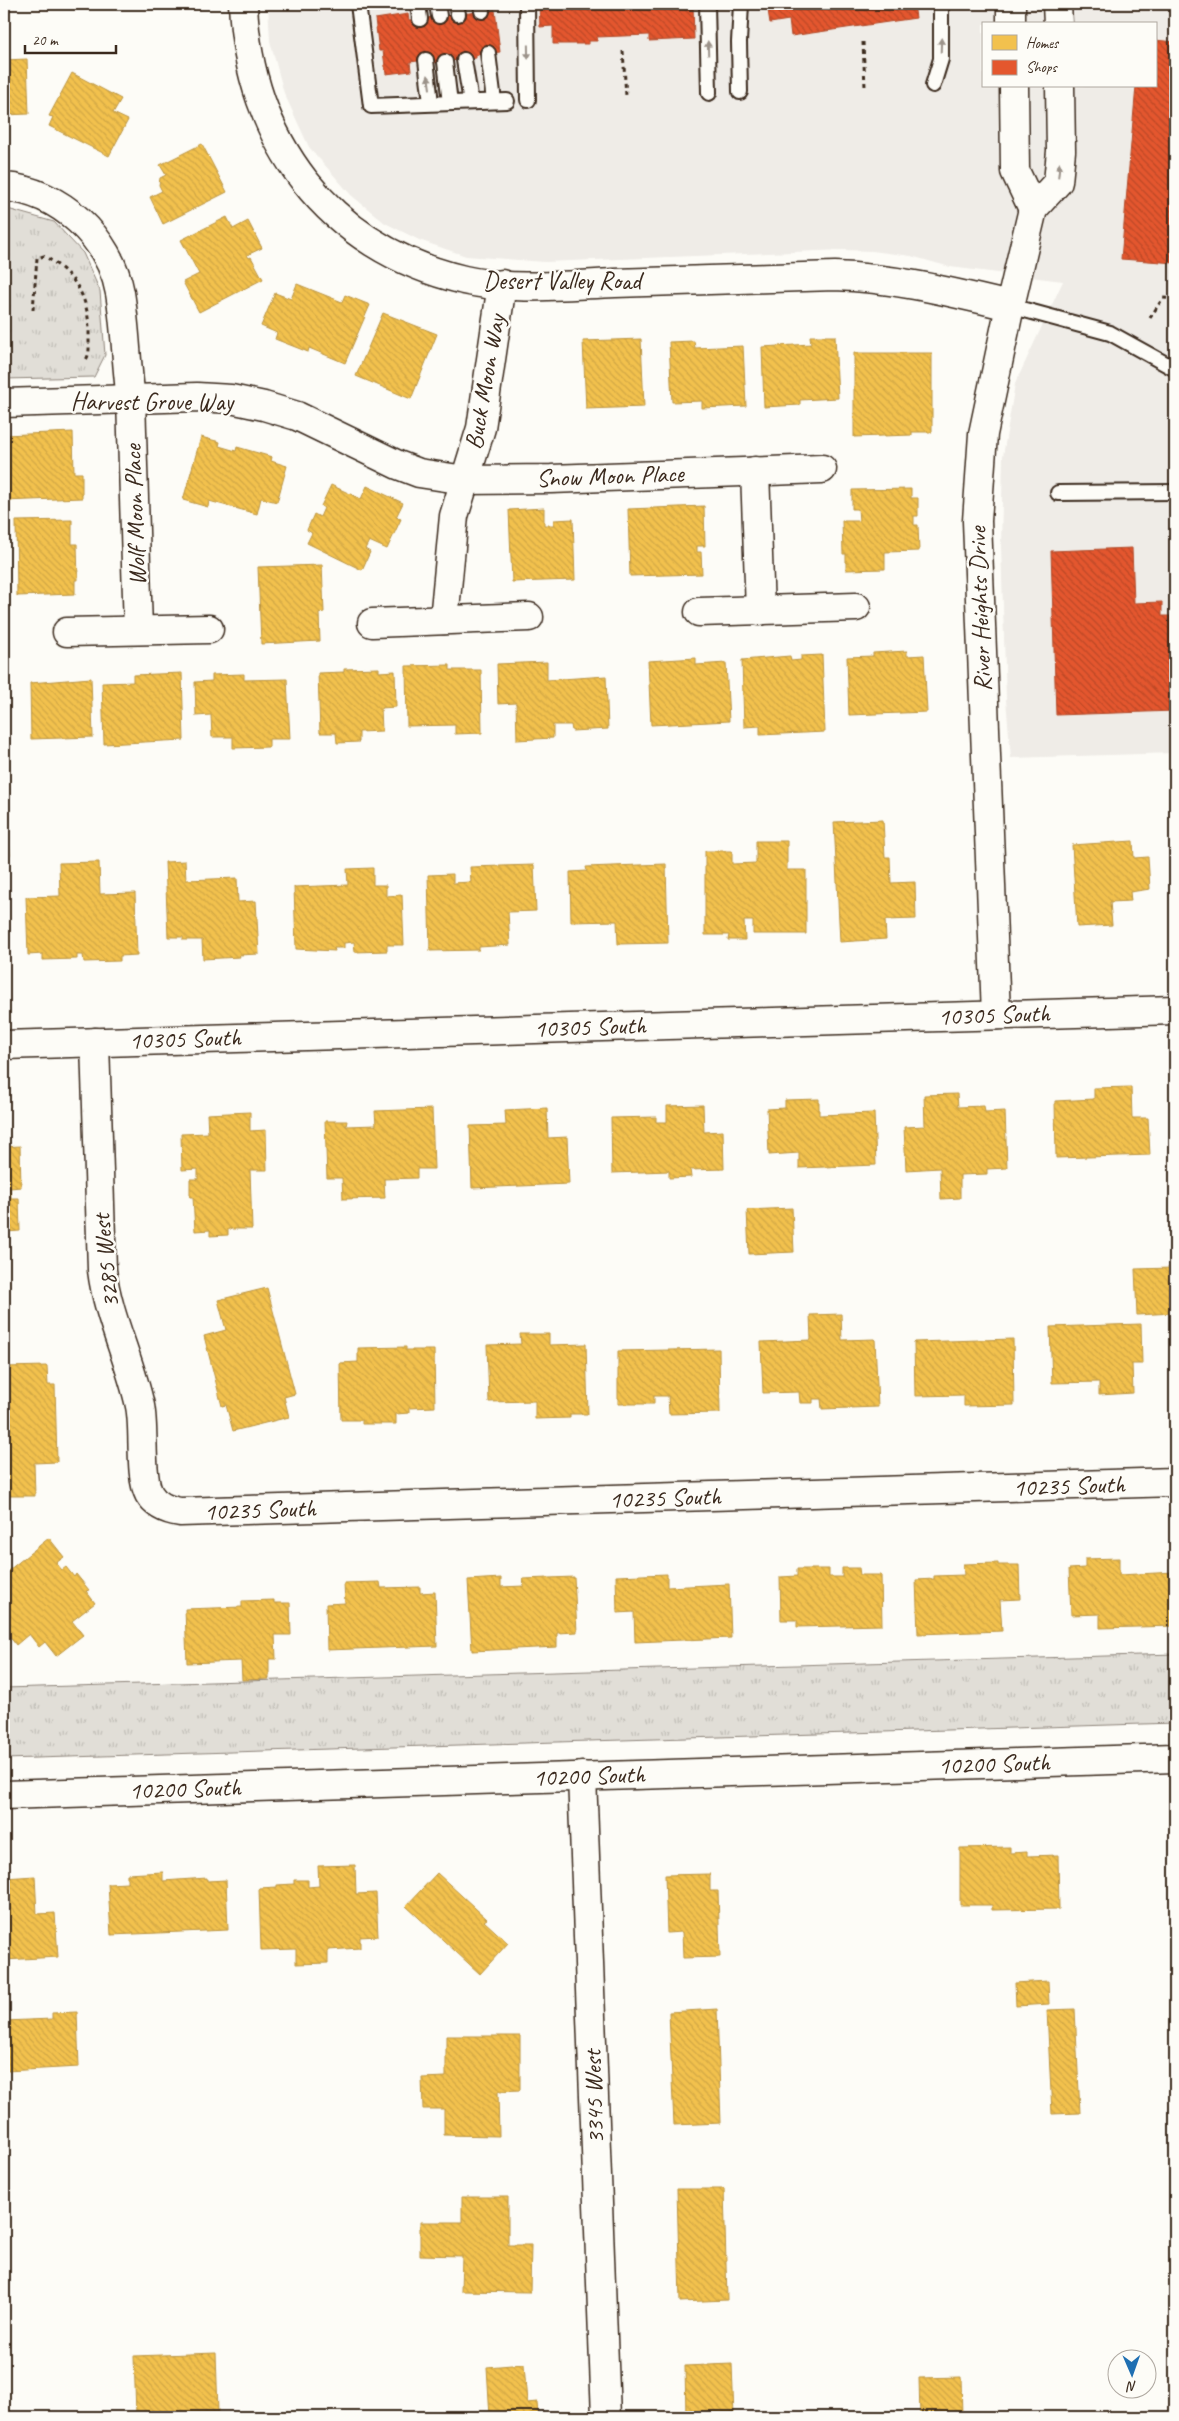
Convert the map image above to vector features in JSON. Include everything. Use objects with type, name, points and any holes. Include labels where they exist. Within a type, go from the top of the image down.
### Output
[{"type":"street","name":"Desert Valley Road","points":[[243,4],[246,47],[254,81],[265,114],[280,145],[299,174],[321,200],[347,224],[407,261],[465,280],[502,284],[556,285],[835,276],[865,277],[924,285],[1010,306]]},
{"type":"street","points":[[1011,4],[1011,22]]},
{"type":"street","points":[[1058,4],[1058,22]]},
{"type":"street","points":[[1014,88],[1015,171],[1033,209]]},
{"type":"street","name":"River Heights Drive","points":[[996,1015],[977,521],[983,434],[1033,209],[1058,182],[1060,88]]},
{"type":"street","name":"Wolf Moon Place","points":[[4,187],[28,192],[66,209],[95,238],[106,255],[120,292],[125,361],[131,399],[138,630]]},
{"type":"street","name":"Buck Moon Way","points":[[444,620],[454,516],[481,428],[502,284]]},
{"type":"street","name":"Harvest Grove Way","points":[[4,403],[197,397],[231,400],[264,406],[297,416],[398,465],[419,472],[465,480]]},
{"type":"street","name":"Snow Moon Place","points":[[465,480],[551,479],[822,468]]},
{"type":"street","points":[[756,471],[760,611]]},
{"type":"street","points":[[699,612],[856,607]]},
{"type":"street","points":[[372,623],[529,617]]},
{"type":"street","points":[[67,632],[209,628]]},
{"type":"street","name":"10305 South","points":[[4,1045],[1175,1010]]},
{"type":"street","name":"3285 West","points":[[95,1042],[102,1270],[105,1293],[140,1407],[145,1480],[148,1492],[156,1503]]},
{"type":"street","name":"10235 South","points":[[156,1503],[167,1510],[180,1512],[1175,1482]]},
{"type":"street","name":"10200 South","points":[[4,1794],[1175,1758]]},
{"type":"street","name":"3345 West","points":[[582,1776],[606,2417]]},
{"type":"lane","points":[[358,4],[371,106],[500,101],[488,53]]},
{"type":"lane","points":[[418,4],[420,18]]},
{"type":"lane","points":[[527,4],[528,100]]},
{"type":"lane","points":[[706,4],[709,93]]},
{"type":"lane","points":[[740,92],[739,42],[741,4]]},
{"type":"lane","points":[[933,85],[941,59],[941,4]]},
{"type":"lane","points":[[426,60],[431,103]]},
{"type":"lane","points":[[464,60],[470,102]]},
{"type":"lane","points":[[445,62],[450,103]]},
{"type":"lane","points":[[1010,306],[1110,332],[1175,370]]},
{"type":"lane","points":[[1058,493],[1175,492]]},
{"type":"path","points":[[863,42],[865,87]]},
{"type":"path","points":[[623,51],[626,96]]},
{"type":"path","points":[[33,310],[37,258],[44,256],[71,276],[81,291],[86,306],[89,330],[88,358],[85,361]]},
{"type":"path","points":[[1150,318],[1163,298],[1175,299]]},
{"type":"shaded area","points":[[268,4],[1175,4],[1175,753],[1011,758],[1006,700],[1001,546],[1003,456],[1015,384],[1063,281],[950,267],[911,256],[872,251],[843,250],[545,262],[466,256],[419,240],[385,223],[351,195],[309,147],[284,93],[270,41]]},
{"type":"green space","points":[[4,208],[54,222],[83,253],[100,291],[105,355],[94,377],[4,379]]},
{"type":"green space","points":[[1175,1654],[1175,1723],[4,1759],[4,1688]]},
{"type":"building: Homes","points":[[27,59],[29,114],[4,115],[4,60]]},
{"type":"building: Homes","points":[[72,73],[121,99],[113,113],[128,120],[109,156],[49,126],[53,117],[49,116]]},
{"type":"building: Homes","points":[[202,144],[227,192],[163,224],[150,197],[162,191],[159,185],[160,178],[166,175],[160,165]]},
{"type":"building: Homes","points":[[227,217],[233,229],[248,221],[262,248],[247,255],[249,258],[251,257],[263,279],[199,312],[183,282],[199,274],[181,240]]},
{"type":"building: Homes","points":[[297,284],[342,302],[345,295],[370,305],[345,363],[309,348],[308,352],[275,339],[277,333],[261,326],[275,293],[291,299]]},
{"type":"building: Homes","points":[[383,313],[437,334],[411,399],[356,376]]},
{"type":"building: Homes","points":[[810,336],[835,336],[838,398],[800,400],[800,405],[764,407],[762,347],[811,344]]},
{"type":"building: Homes","points":[[641,339],[644,407],[586,409],[583,341]]},
{"type":"building: Homes","points":[[694,341],[695,348],[743,346],[746,406],[702,408],[702,401],[672,402],[669,342]]},
{"type":"building: Homes","points":[[854,353],[932,353],[932,432],[912,432],[912,435],[854,437]]},
{"type":"building: Homes","points":[[73,432],[74,473],[82,473],[82,498],[4,501],[4,435]]},
{"type":"building: Homes","points":[[201,437],[220,442],[219,446],[236,451],[237,447],[272,457],[271,461],[287,466],[277,502],[261,498],[257,514],[209,501],[208,507],[183,500]]},
{"type":"building: Homes","points":[[331,485],[361,499],[367,486],[403,503],[396,517],[401,519],[387,549],[369,541],[365,549],[370,552],[362,570],[307,543],[312,533],[307,530],[314,514],[320,517],[324,508],[321,506]]},
{"type":"building: Homes","points":[[911,489],[911,498],[918,498],[918,516],[914,516],[914,525],[918,525],[919,551],[885,552],[885,569],[846,570],[846,554],[843,554],[842,521],[859,521],[858,509],[852,509],[852,490]]},
{"type":"building: Homes","points":[[704,506],[705,546],[697,546],[697,552],[701,552],[702,574],[630,576],[628,509]]},
{"type":"building: Homes","points":[[544,508],[544,525],[554,525],[554,520],[573,519],[575,580],[512,582],[509,510]]},
{"type":"building: Homes","points":[[72,520],[72,544],[77,544],[78,580],[75,580],[75,594],[17,596],[16,521]]},
{"type":"building: Homes","points":[[322,565],[324,612],[319,613],[320,641],[261,644],[258,567]]},
{"type":"building: Homes","points":[[907,651],[907,656],[924,655],[927,712],[849,715],[847,657],[873,656],[873,653]]},
{"type":"building: Homes","points":[[822,655],[825,732],[760,735],[760,726],[744,727],[742,660],[790,656],[791,661],[801,660],[801,656]]},
{"type":"building: Homes","points":[[696,658],[696,665],[726,663],[729,721],[651,725],[648,661]]},
{"type":"building: Homes","points":[[547,662],[547,680],[606,676],[608,729],[572,731],[571,725],[553,725],[553,738],[517,740],[516,703],[498,704],[497,664]]},
{"type":"building: Homes","points":[[450,665],[450,670],[481,670],[482,733],[455,734],[455,725],[407,726],[406,666]]},
{"type":"building: Homes","points":[[379,668],[379,672],[395,671],[396,707],[381,708],[382,731],[359,732],[359,742],[337,743],[336,733],[320,733],[318,673],[344,672],[344,669]]},
{"type":"building: Homes","points":[[182,673],[184,740],[104,744],[102,683],[133,682],[133,675]]},
{"type":"building: Homes","points":[[244,674],[244,680],[287,679],[290,739],[269,739],[269,747],[233,748],[233,737],[212,737],[211,715],[196,716],[195,682],[212,681],[212,675]]},
{"type":"building: Homes","points":[[91,678],[93,737],[31,739],[30,683]]},
{"type":"building: Homes","points":[[4,819],[8,819],[10,855],[4,855]]},
{"type":"building: Homes","points":[[883,820],[885,857],[890,857],[891,883],[915,882],[916,919],[885,920],[886,939],[840,942],[834,822]]},
{"type":"building: Homes","points":[[756,841],[787,841],[787,870],[806,870],[806,934],[753,934],[753,921],[744,921],[745,940],[728,940],[729,935],[705,935],[705,851],[732,851],[732,864],[756,863]]},
{"type":"building: Homes","points":[[1133,841],[1134,858],[1148,857],[1150,889],[1130,892],[1131,901],[1110,902],[1112,925],[1077,927],[1072,845]]},
{"type":"building: Homes","points":[[185,861],[186,880],[237,878],[238,902],[256,901],[259,954],[203,959],[202,940],[183,940],[183,937],[168,937],[165,862]]},
{"type":"building: Homes","points":[[99,862],[100,894],[135,893],[137,955],[120,956],[120,961],[84,962],[83,955],[77,955],[77,959],[43,960],[43,954],[28,955],[26,897],[60,896],[59,863]]},
{"type":"building: Homes","points":[[666,864],[668,943],[618,944],[617,921],[571,922],[570,872],[587,871],[586,867]]},
{"type":"building: Homes","points":[[534,865],[536,911],[508,912],[510,945],[479,947],[479,950],[430,951],[428,875],[453,874],[453,883],[471,882],[470,867]]},
{"type":"building: Homes","points":[[373,868],[373,885],[386,885],[386,896],[402,895],[404,945],[387,945],[387,951],[355,952],[354,942],[344,943],[344,948],[334,948],[335,951],[296,949],[294,887],[348,885],[347,869]]},
{"type":"building: Homes","points":[[1131,1087],[1132,1118],[1148,1118],[1150,1155],[1056,1158],[1055,1101],[1094,1099],[1094,1088]]},
{"type":"building: Homes","points":[[957,1094],[958,1107],[984,1106],[985,1112],[1005,1111],[1007,1168],[987,1169],[987,1174],[960,1175],[960,1198],[941,1199],[940,1168],[906,1170],[904,1127],[925,1126],[924,1095]]},
{"type":"building: Homes","points":[[819,1099],[819,1115],[874,1113],[876,1165],[799,1168],[799,1153],[769,1155],[767,1109],[785,1108],[785,1100]]},
{"type":"building: Homes","points":[[703,1105],[704,1132],[723,1131],[724,1169],[690,1170],[691,1177],[669,1178],[669,1171],[612,1173],[611,1118],[656,1117],[656,1122],[667,1122],[667,1106]]},
{"type":"building: Homes","points":[[547,1108],[548,1138],[567,1137],[569,1184],[472,1188],[470,1126],[506,1125],[505,1110]]},
{"type":"building: Homes","points":[[432,1109],[434,1169],[417,1169],[417,1178],[384,1179],[385,1198],[343,1199],[342,1178],[327,1178],[325,1121],[347,1121],[346,1126],[376,1125],[375,1111]]},
{"type":"building: Homes","points":[[250,1112],[250,1131],[266,1130],[267,1170],[250,1170],[252,1229],[228,1229],[228,1235],[210,1236],[210,1230],[195,1231],[193,1197],[190,1197],[190,1179],[198,1179],[198,1169],[182,1170],[181,1134],[208,1133],[207,1114]]},
{"type":"building: Homes","points":[[20,1146],[21,1187],[10,1188],[11,1198],[19,1198],[20,1231],[6,1232],[6,1237],[4,1237],[4,1147]]},
{"type":"building: Homes","points":[[792,1208],[794,1252],[749,1254],[747,1210]]},
{"type":"building: Homes","points":[[1172,1268],[1173,1313],[1137,1315],[1135,1269]]},
{"type":"building: Homes","points":[[267,1288],[295,1394],[284,1397],[289,1417],[233,1431],[226,1405],[222,1406],[204,1336],[226,1330],[218,1300]]},
{"type":"building: Homes","points":[[841,1314],[842,1340],[875,1339],[878,1407],[822,1409],[821,1399],[813,1399],[813,1403],[800,1403],[799,1392],[763,1393],[761,1342],[811,1340],[810,1315]]},
{"type":"building: Homes","points":[[1141,1324],[1142,1364],[1132,1364],[1133,1393],[1099,1395],[1099,1382],[1052,1383],[1050,1327]]},
{"type":"building: Homes","points":[[520,1334],[549,1334],[549,1345],[586,1344],[588,1414],[570,1414],[570,1418],[535,1419],[535,1401],[489,1402],[487,1345],[521,1344]]},
{"type":"building: Homes","points":[[1013,1339],[1014,1405],[964,1406],[964,1395],[915,1396],[914,1342]]},
{"type":"building: Homes","points":[[406,1347],[406,1350],[434,1350],[435,1407],[409,1408],[409,1413],[396,1414],[396,1424],[362,1424],[362,1420],[341,1420],[340,1363],[358,1362],[358,1348]]},
{"type":"building: Homes","points":[[719,1349],[720,1413],[669,1414],[668,1396],[654,1396],[654,1404],[618,1404],[618,1351]]},
{"type":"building: Homes","points":[[47,1366],[48,1385],[55,1385],[57,1462],[34,1463],[35,1496],[4,1496],[4,1367]]},
{"type":"building: Homes","points":[[49,1538],[64,1557],[56,1563],[62,1570],[66,1567],[74,1577],[76,1574],[89,1590],[86,1591],[95,1603],[72,1621],[83,1635],[56,1656],[45,1642],[39,1647],[29,1634],[16,1645],[4,1629],[4,1619],[10,1614],[4,1607],[4,1574]]},
{"type":"building: Homes","points":[[1119,1558],[1119,1575],[1175,1572],[1175,1626],[1100,1628],[1100,1614],[1071,1615],[1069,1569],[1085,1568],[1085,1559]]},
{"type":"building: Homes","points":[[998,1563],[998,1565],[1019,1565],[1020,1599],[1000,1600],[1002,1631],[918,1634],[916,1580],[934,1579],[934,1576],[964,1575],[963,1564]]},
{"type":"building: Homes","points":[[842,1568],[859,1568],[860,1575],[881,1575],[882,1625],[797,1627],[797,1620],[781,1620],[780,1577],[797,1576],[797,1569],[829,1569],[829,1577],[842,1577]]},
{"type":"building: Homes","points":[[667,1574],[667,1587],[729,1584],[731,1638],[635,1642],[634,1612],[617,1613],[616,1576]]},
{"type":"building: Homes","points":[[574,1577],[577,1632],[557,1633],[557,1647],[472,1651],[468,1580],[501,1578],[501,1587],[524,1586],[523,1579]]},
{"type":"building: Homes","points":[[380,1582],[381,1588],[420,1587],[420,1593],[435,1592],[437,1646],[327,1650],[326,1604],[345,1603],[344,1583]]},
{"type":"building: Homes","points":[[274,1600],[274,1603],[290,1603],[291,1635],[275,1635],[276,1659],[269,1659],[269,1679],[242,1680],[241,1661],[187,1663],[185,1609],[242,1607],[242,1601]]},
{"type":"building: Homes","points":[[1010,1847],[1010,1853],[1027,1852],[1027,1856],[1058,1855],[1059,1909],[992,1910],[992,1905],[960,1905],[960,1848]]},
{"type":"building: Homes","points":[[355,1865],[356,1894],[376,1893],[378,1936],[360,1937],[360,1948],[328,1950],[328,1963],[296,1964],[296,1949],[261,1950],[259,1888],[294,1884],[294,1880],[308,1880],[308,1887],[319,1886],[318,1866]]},
{"type":"building: Homes","points":[[163,1872],[163,1881],[207,1878],[207,1881],[226,1880],[228,1930],[111,1935],[108,1884],[127,1883],[127,1874]]},
{"type":"building: Homes","points":[[437,1873],[487,1919],[484,1921],[508,1943],[480,1974],[406,1906]]},
{"type":"building: Homes","points":[[710,1874],[710,1891],[718,1891],[720,1957],[683,1958],[682,1932],[667,1933],[665,1875]]},
{"type":"building: Homes","points":[[35,1876],[37,1914],[55,1913],[58,1957],[4,1960],[4,1878]]},
{"type":"building: Homes","points":[[1048,1981],[1049,2004],[1016,2006],[1015,1983]]},
{"type":"building: Homes","points":[[717,2009],[721,2123],[674,2125],[669,2012]]},
{"type":"building: Homes","points":[[1075,2009],[1080,2113],[1052,2114],[1047,2010]]},
{"type":"building: Homes","points":[[77,2012],[79,2067],[6,2071],[4,2021],[52,2019],[52,2013]]},
{"type":"building: Homes","points":[[446,2036],[520,2036],[520,2090],[498,2091],[499,2136],[444,2135],[444,2109],[423,2109],[422,2078],[446,2077]]},
{"type":"building: Homes","points":[[677,2189],[724,2189],[727,2300],[680,2302]]},
{"type":"building: Homes","points":[[462,2197],[508,2197],[508,2245],[531,2245],[530,2292],[461,2291],[462,2256],[420,2255],[420,2222],[462,2222]]},
{"type":"building: Homes","points":[[216,2353],[218,2412],[136,2415],[134,2356]]},
{"type":"building: Homes","points":[[524,2364],[527,2403],[537,2402],[538,2417],[490,2417],[487,2367]]},
{"type":"building: Homes","points":[[732,2364],[734,2417],[686,2417],[685,2366]]},
{"type":"building: Homes","points":[[961,2377],[962,2416],[920,2417],[919,2378]]},
{"type":"building: Shops","points":[[539,4],[693,4],[694,39],[649,41],[649,35],[597,37],[597,41],[589,41],[589,44],[553,44],[553,26],[540,27]]},
{"type":"building: Shops","points":[[767,4],[914,4],[916,18],[791,36],[789,20],[770,23]]},
{"type":"building: Shops","points":[[495,10],[500,52],[476,55],[476,58],[433,63],[433,59],[410,62],[411,71],[386,74],[383,51],[379,51],[375,19],[408,14],[409,20]]},
{"type":"building: Shops","points":[[1156,40],[1175,42],[1175,263],[1121,259],[1136,88],[1156,88]]},
{"type":"building: Shops","points":[[1132,548],[1134,603],[1162,602],[1162,616],[1175,616],[1175,711],[1056,715],[1051,551]]}]
